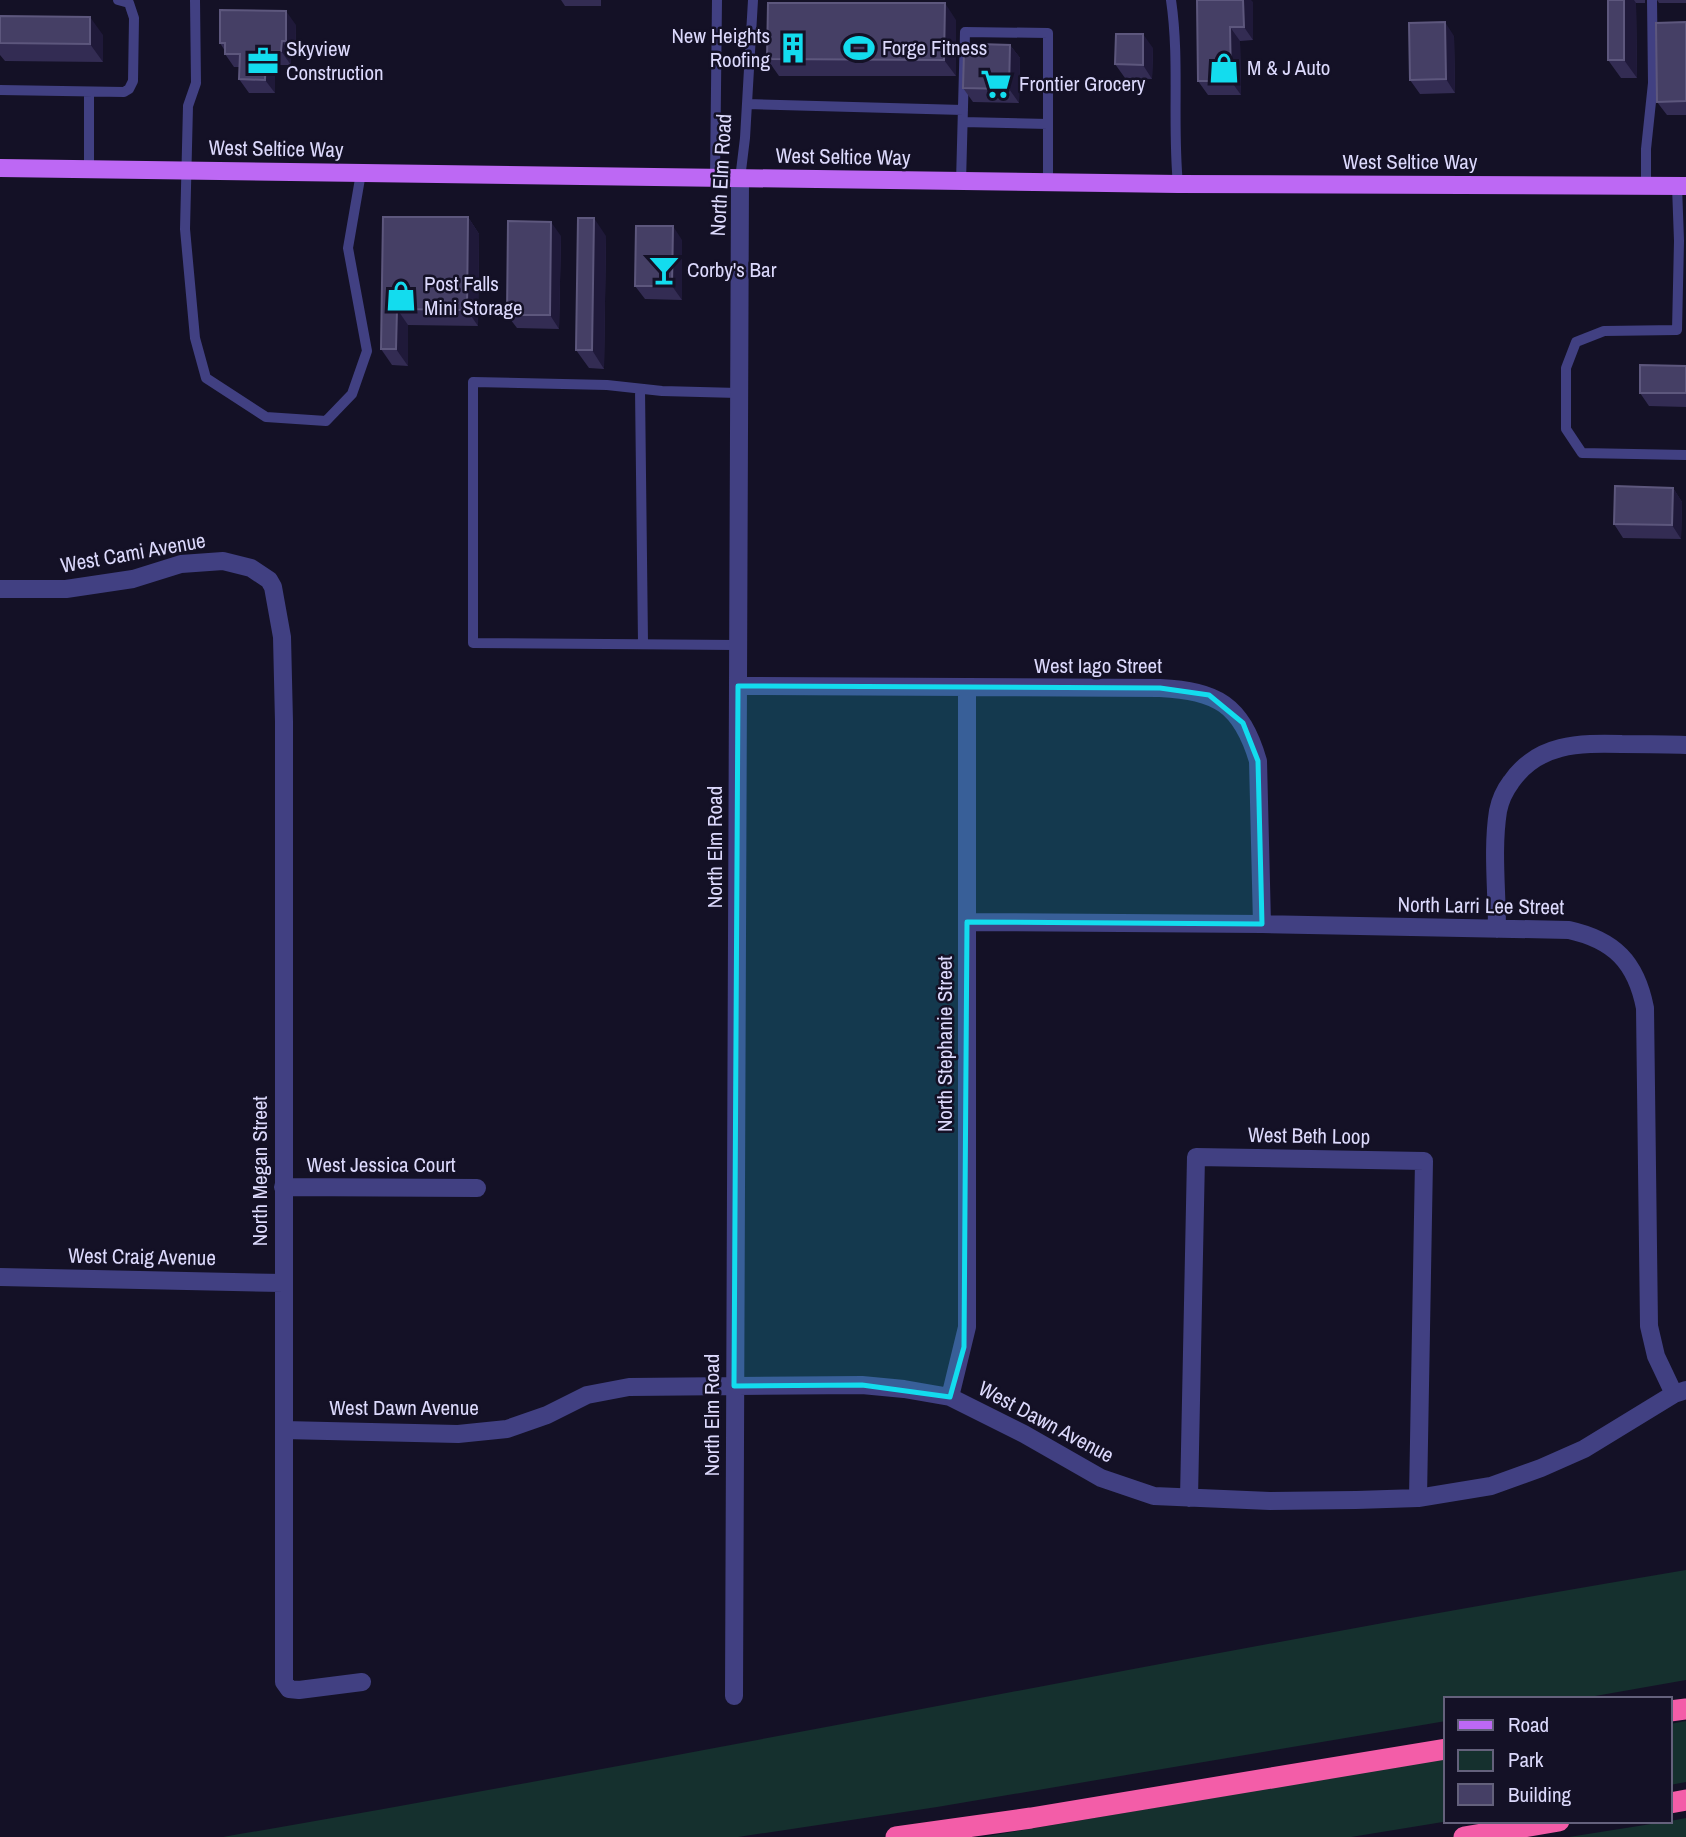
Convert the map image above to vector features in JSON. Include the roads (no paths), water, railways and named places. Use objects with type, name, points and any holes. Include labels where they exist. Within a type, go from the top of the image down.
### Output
[{"type":"highway","points":[[896,1837],[1044,1816],[1444,1749]]},
{"type":"highway","points":[[1464,1837],[1547,1823]]},
{"type":"main road","name":"West Seltice Way","points":[[0,168],[1048,183],[1681,186]]},
{"type":"street","name":"North Elm Road","points":[[734,1696],[740,179]]},
{"type":"street","name":"West Cami Avenue","points":[[0,589],[66,589],[133,579],[181,564],[223,561],[251,568],[269,580]]},
{"type":"street","name":"North Megan Street","points":[[269,580],[274,587],[278,604],[282,637],[284,1682],[289,1689],[299,1690],[362,1682]]},
{"type":"street","name":"West Iago Street","points":[[738,685],[1189,690],[1209,695],[1228,707],[1243,723],[1258,761],[1262,924]]},
{"type":"street","name":"North Stephanie Street","points":[[950,1397],[967,1326],[967,688]]},
{"type":"street","points":[[1497,929],[1496,827],[1499,807],[1506,789],[1518,772],[1531,761],[1562,746],[1582,743],[1686,745]]},
{"type":"street","name":"North Larri Lee Street","points":[[967,922],[1569,930],[1591,935],[1621,954],[1642,990],[1646,1017],[1649,1326],[1656,1356],[1680,1392]]},
{"type":"street","name":"West Beth Loop","points":[[1189,1498],[1196,1157],[1424,1161],[1418,1498]]},
{"type":"street","name":"West Jessica Court","points":[[283,1187],[477,1188]]},
{"type":"street","name":"West Craig Avenue","points":[[0,1277],[283,1283]]},
{"type":"street","name":"West Dawn Avenue","points":[[284,1430],[457,1434],[507,1429],[547,1415],[587,1395],[629,1387],[862,1385],[950,1397],[1024,1434],[1101,1478],[1153,1496],[1270,1501],[1418,1498],[1491,1486],[1541,1468],[1584,1449],[1680,1392]]},
{"type":"lane","points":[[0,90],[124,93],[133,81],[135,18],[129,3],[118,0]]},
{"type":"lane","points":[[195,0],[196,83],[188,106],[186,170],[187,258],[195,338],[206,378],[265,417],[326,421],[352,394],[368,351],[348,248],[361,173]]},
{"type":"lane","points":[[715,178],[717,0]]},
{"type":"lane","name":"North Elm Road","points":[[740,179],[753,0]]},
{"type":"lane","points":[[1171,0],[1175,32],[1175,152],[1178,184]]},
{"type":"lane","points":[[1646,186],[1646,149],[1653,83],[1652,0]]},
{"type":"lane","points":[[961,182],[965,32],[1048,33],[1048,183]]},
{"type":"lane","points":[[89,92],[89,169]]},
{"type":"lane","points":[[747,104],[963,110]]},
{"type":"lane","points":[[963,122],[1048,124]]},
{"type":"lane","points":[[1681,186],[1681,330],[1604,331],[1576,342],[1566,368],[1566,429],[1582,453],[1686,455]]},
{"type":"lane","points":[[737,645],[473,643],[473,382],[607,385],[738,393]]},
{"type":"lane","points":[[640,389],[643,643]]},
{"type":"place","name":"New Heights Roofing","points":[[793,48]]},
{"type":"place","name":"Forge Fitness","points":[[859,48]]},
{"type":"place","name":"Skyview Construction","points":[[263,61]]},
{"type":"place","name":"M & J Auto","points":[[1224,68]]},
{"type":"place","name":"Frontier Grocery","points":[[996,84]]},
{"type":"place","name":"Corby's Bar","points":[[664,270]]},
{"type":"place","name":"Post Falls Mini Storage","points":[[401,296]]}]
